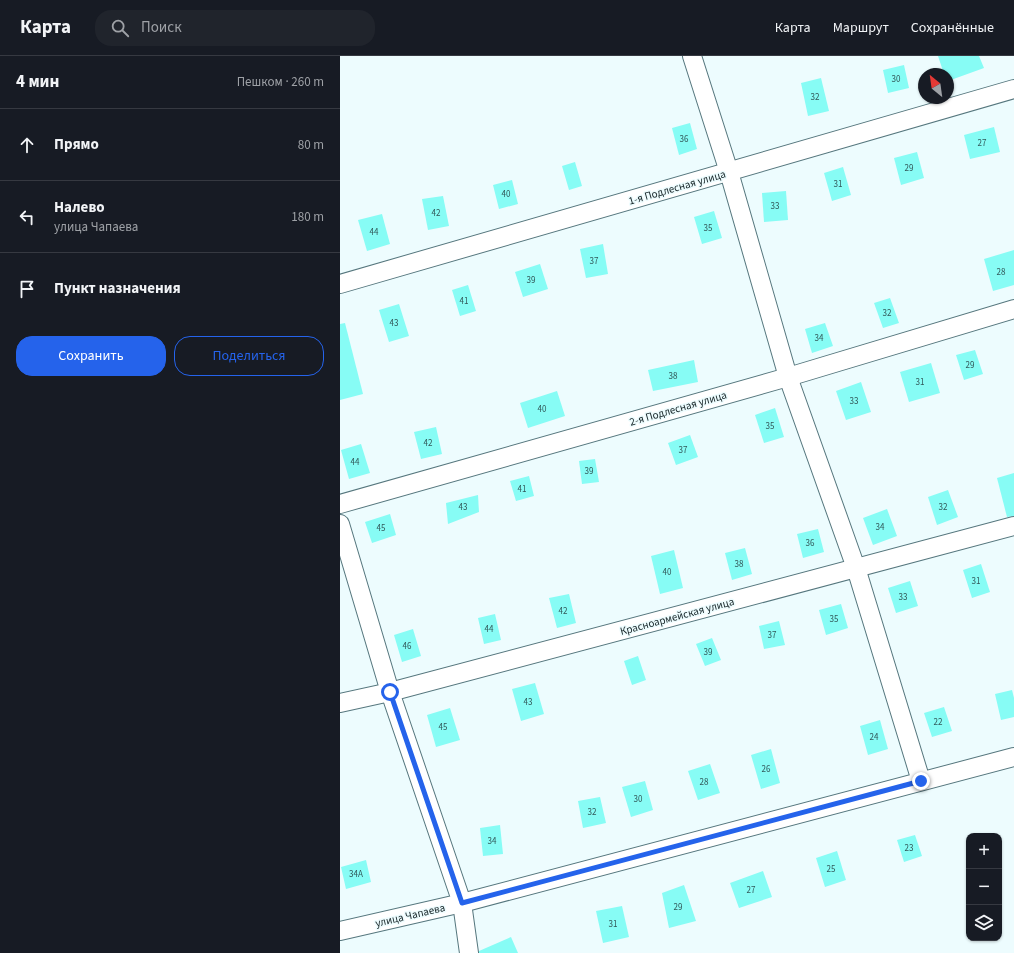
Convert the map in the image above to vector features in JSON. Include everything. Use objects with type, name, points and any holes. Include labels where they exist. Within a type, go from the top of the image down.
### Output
[{"type":"street","points":[[692,56],[729,172],[788,377],[856,568],[921,781]]},
{"type":"street","name":"1-я Подлесная улица","points":[[340,284],[1014,89]]},
{"type":"street","name":"2-я Подлесная улица","points":[[340,504],[788,377],[1014,309]]},
{"type":"street","points":[[340,524],[390,692],[462,903],[469,953]]},
{"type":"street","name":"Красноармейская улица","points":[[340,703],[390,692],[1014,526]]},
{"type":"street","name":"улица Чапаева","points":[[340,931],[462,903],[1014,757]]},
{"type":"building","points":[[938,56],[979,56],[984,68],[954,79],[954,68],[942,68]]},
{"type":"building","points":[[904,65],[909,88],[888,93],[883,70]]},
{"type":"building","points":[[821,78],[829,111],[808,116],[801,83]]},
{"type":"building","points":[[690,123],[697,149],[679,155],[672,128]]},
{"type":"building","points":[[994,127],[1000,152],[970,159],[964,135]]},
{"type":"building","points":[[917,152],[924,178],[901,185],[894,158]]},
{"type":"building","points":[[575,162],[582,186],[569,190],[562,166]]},
{"type":"building","points":[[843,167],[851,195],[832,201],[824,173]]},
{"type":"building","points":[[512,180],[518,204],[499,209],[493,185]]},
{"type":"building","points":[[786,191],[788,220],[764,222],[762,193]]},
{"type":"building","points":[[443,196],[449,226],[428,230],[422,199]]},
{"type":"building","points":[[714,211],[722,238],[702,244],[694,217]]},
{"type":"building","points":[[382,214],[390,244],[367,251],[358,220]]},
{"type":"building","points":[[603,244],[608,274],[586,278],[580,249]]},
{"type":"building","points":[[1014,250],[1014,285],[993,291],[984,259]]},
{"type":"building","points":[[540,264],[548,289],[523,297],[515,272]]},
{"type":"building","points":[[468,285],[476,311],[460,316],[452,290]]},
{"type":"building","points":[[890,298],[899,323],[883,328],[874,303]]},
{"type":"building","points":[[399,304],[409,336],[389,342],[379,310]]},
{"type":"building","points":[[345,323],[363,394],[340,400],[340,324]]},
{"type":"building","points":[[825,323],[833,346],[812,353],[805,329]]},
{"type":"building","points":[[975,350],[983,374],[964,380],[956,355]]},
{"type":"building","points":[[694,360],[698,382],[653,391],[648,370]]},
{"type":"building","points":[[931,363],[940,393],[909,402],[900,372]]},
{"type":"building","points":[[861,382],[871,412],[846,420],[836,391]]},
{"type":"building","points":[[557,391],[565,416],[528,428],[520,403]]},
{"type":"building","points":[[775,408],[784,437],[764,443],[755,415]]},
{"type":"building","points":[[436,427],[442,454],[421,459],[414,432]]},
{"type":"building","points":[[690,435],[698,457],[676,465],[668,443]]},
{"type":"building","points":[[361,444],[370,473],[349,479],[341,450]]},
{"type":"building","points":[[595,459],[599,482],[582,484],[579,461]]},
{"type":"building","points":[[1014,473],[1014,516],[1007,517],[997,478]]},
{"type":"building","points":[[529,476],[534,496],[516,501],[510,481]]},
{"type":"building","points":[[948,490],[958,517],[937,525],[928,497]]},
{"type":"building","points":[[478,495],[479,512],[448,524],[446,503]]},
{"type":"building","points":[[887,509],[897,536],[873,545],[863,518]]},
{"type":"building","points":[[390,514],[396,535],[372,543],[365,522]]},
{"type":"building","points":[[818,529],[824,552],[803,558],[797,534]]},
{"type":"building","points":[[745,548],[752,574],[732,580],[725,553]]},
{"type":"building","points":[[674,550],[683,588],[660,594],[651,556]]},
{"type":"building","points":[[981,564],[990,592],[972,598],[963,570]]},
{"type":"building","points":[[910,581],[918,606],[896,613],[888,588]]},
{"type":"building","points":[[569,594],[576,623],[557,628],[549,598]]},
{"type":"building","points":[[841,604],[848,628],[826,635],[819,610]]},
{"type":"building","points":[[495,614],[501,640],[484,644],[478,618]]},
{"type":"building","points":[[779,621],[785,645],[764,649],[759,626]]},
{"type":"building","points":[[413,629],[421,656],[402,662],[394,635]]},
{"type":"building","points":[[712,638],[721,660],[705,666],[696,644]]},
{"type":"building","points":[[638,656],[646,680],[632,685],[624,661]]},
{"type":"building","points":[[535,683],[544,714],[521,721],[512,689]]},
{"type":"building","points":[[1012,690],[1014,698],[1014,717],[1001,720],[995,694]]},
{"type":"building","points":[[944,707],[952,731],[932,737],[924,713]]},
{"type":"building","points":[[450,708],[460,740],[436,747],[427,715]]},
{"type":"building","points":[[880,720],[888,749],[868,755],[860,726]]},
{"type":"building","points":[[771,749],[780,783],[761,789],[751,755]]},
{"type":"building","points":[[710,764],[720,793],[698,800],[688,771]]},
{"type":"building","points":[[645,781],[653,810],[631,817],[622,787]]},
{"type":"building","points":[[600,797],[606,823],[583,828],[578,801]]},
{"type":"building","points":[[500,825],[503,854],[483,856],[480,828]]},
{"type":"building","points":[[915,835],[922,856],[904,862],[897,840]]},
{"type":"building","points":[[837,851],[846,880],[825,887],[816,858]]},
{"type":"building","points":[[366,860],[371,882],[346,889],[341,867]]},
{"type":"building","points":[[763,871],[772,897],[739,908],[730,883]]},
{"type":"building","points":[[684,885],[696,921],[669,928],[662,893]]},
{"type":"building","points":[[622,906],[629,937],[603,943],[596,911]]},
{"type":"building","points":[[511,937],[518,953],[479,953],[479,951]]},
{"type":"route","points":[[390,692],[462,903],[921,781]]}]
